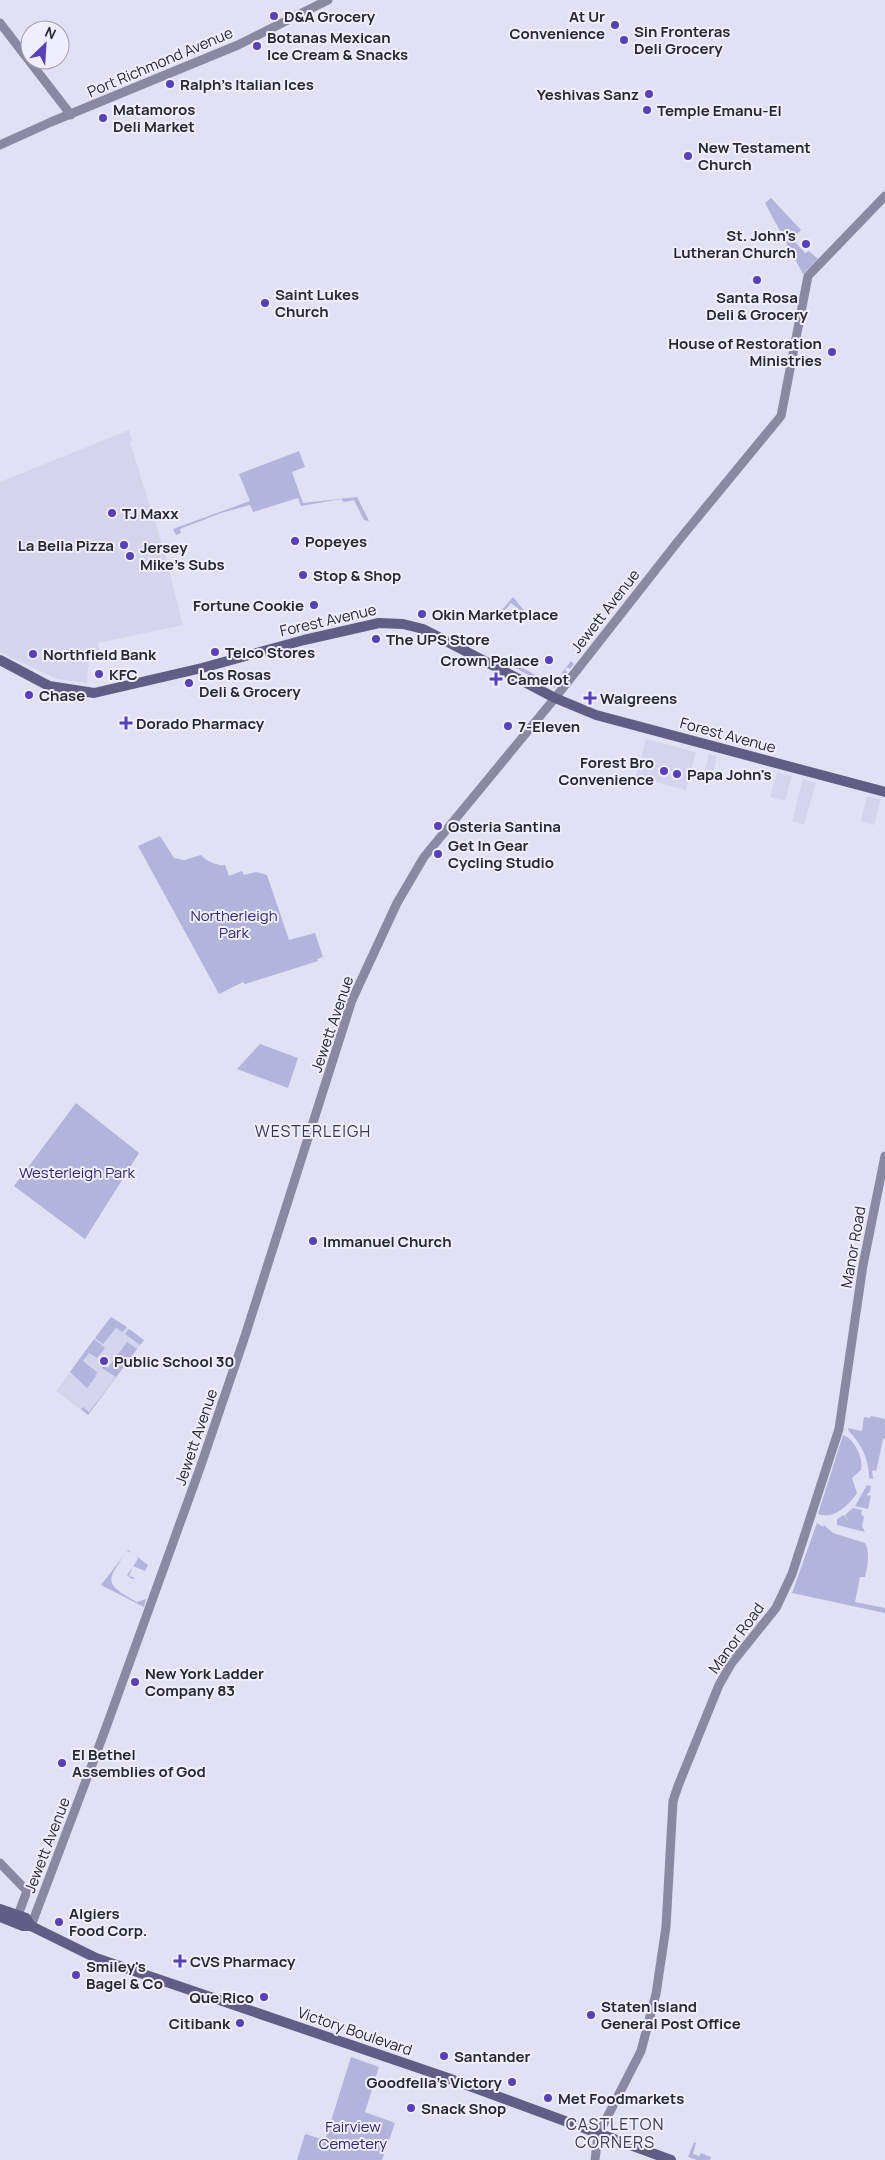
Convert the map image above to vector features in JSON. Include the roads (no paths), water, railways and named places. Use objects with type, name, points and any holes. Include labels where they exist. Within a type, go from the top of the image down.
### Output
[{"type":"main road","name":"Forest Avenue","points":[[0,660],[49,686],[94,693],[202,668],[304,640],[379,623],[391,623],[423,629],[555,698],[596,715],[885,792]]},
{"type":"main road","name":"Victory Boulevard","points":[[0,1909],[26,1918],[31,1926]]},
{"type":"main road","name":"Victory Boulevard","points":[[0,1916],[23,1926],[31,1926],[96,1958],[445,2078],[671,2160]]},
{"type":"street","name":"Port Richmond Avenue","points":[[0,145],[238,45],[328,0]]},
{"type":"street","points":[[0,23],[71,114]]},
{"type":"street","name":"Jewett Avenue","points":[[31,1926],[102,1740],[203,1460],[355,991],[397,903],[418,864],[555,698],[679,540],[781,416],[808,276],[885,196]]},
{"type":"street","name":"Manor Road","points":[[595,2160],[598,2135],[641,2051],[656,1994],[666,1927],[673,1801],[678,1786],[719,1685],[731,1664],[776,1608],[792,1574],[839,1429],[863,1265],[885,1156]]},
{"type":"street","points":[[0,1863],[27,1891],[18,1915]]},
{"type":"place","name":"D&A Grocery","points":[[274,16]]},
{"type":"place","name":"At Ur Convenience","points":[[615,25]]},
{"type":"place","name":"Sin Fronteras Deli Grocery","points":[[624,40]]},
{"type":"place","name":"Botanas Mexican Ice Cream & Snacks","points":[[257,46]]},
{"type":"place","name":"Ralph's Italian Ices","points":[[170,84]]},
{"type":"place","name":"Yeshivas Sanz","points":[[649,94]]},
{"type":"place","name":"Temple Emanu-El","points":[[647,110]]},
{"type":"place","name":"Matamoros Deli Market","points":[[103,118]]},
{"type":"place","name":"New Testament Church","points":[[688,156]]},
{"type":"place","name":"St. John's Lutheran Church","points":[[806,244]]},
{"type":"place","name":"Santa Rosa Deli & Grocery","points":[[757,280]]},
{"type":"place","name":"Saint Lukes Church","points":[[265,303]]},
{"type":"place","name":"House of Restoration Ministries","points":[[832,352]]},
{"type":"place","name":"TJ Maxx","points":[[112,513]]},
{"type":"place","name":"Popeyes","points":[[295,541]]},
{"type":"place","name":"La Bella Pizza","points":[[124,545]]},
{"type":"place","name":"Jersey Mike's Subs","points":[[130,556]]},
{"type":"place","name":"Stop & Shop","points":[[303,575]]},
{"type":"place","name":"Fortune Cookie","points":[[314,605]]},
{"type":"place","name":"Okin Marketplace","points":[[422,614]]},
{"type":"place","name":"The UPS Store","points":[[376,639]]},
{"type":"place","name":"Telco Stores","points":[[215,652]]},
{"type":"place","name":"Northfield Bank","points":[[33,654]]},
{"type":"place","name":"Crown Palace","points":[[549,660]]},
{"type":"place","name":"KFC","points":[[99,674]]},
{"type":"place","name":"Camelot","points":[[496,679]]},
{"type":"place","name":"Los Rosas Deli & Grocery","points":[[189,683]]},
{"type":"place","name":"Chase","points":[[29,695]]},
{"type":"place","name":"Walgreens","points":[[590,698]]},
{"type":"place","name":"Dorado Pharmacy","points":[[126,723]]},
{"type":"place","name":"7-Eleven","points":[[508,726]]},
{"type":"place","name":"Forest Bro Convenience","points":[[664,771]]},
{"type":"place","name":"Papa John's","points":[[677,774]]},
{"type":"place","name":"Osteria Santina","points":[[438,826]]},
{"type":"place","name":"Get In Gear Cycling Studio","points":[[438,854]]},
{"type":"place","name":"Immanuel Church","points":[[313,1241]]},
{"type":"place","name":"Public School 30","points":[[104,1361]]},
{"type":"place","name":"New York Ladder Company 83","points":[[135,1682]]},
{"type":"place","name":"El Bethel Assemblies of God","points":[[62,1763]]},
{"type":"place","name":"Algiers Food Corp.","points":[[59,1922]]},
{"type":"place","name":"CVS Pharmacy","points":[[180,1961]]},
{"type":"place","name":"Smiley's Bagel & Co","points":[[76,1975]]},
{"type":"place","name":"Que Rico","points":[[264,1997]]},
{"type":"place","name":"Staten Island General Post Office","points":[[591,2015]]},
{"type":"place","name":"Citibank","points":[[240,2023]]},
{"type":"place","name":"Santander","points":[[444,2056]]},
{"type":"place","name":"Goodfella's Victory","points":[[512,2082]]},
{"type":"place","name":"Met Foodmarkets","points":[[548,2098]]},
{"type":"place","name":"Snack Shop","points":[[411,2108]]},
{"type":"district","name":"WESTERLEIGH","points":[[313,1131]]},
{"type":"district","name":"CASTLETON CORNERS","points":[[615,2133]]},
{"type":"park label","name":"Northerleigh Park","points":[[234,924]]},
{"type":"park label","name":"Westerleigh Park","points":[[77,1172]]},
{"type":"park label","name":"Fairview Cemetery","points":[[353,2134]]}]
